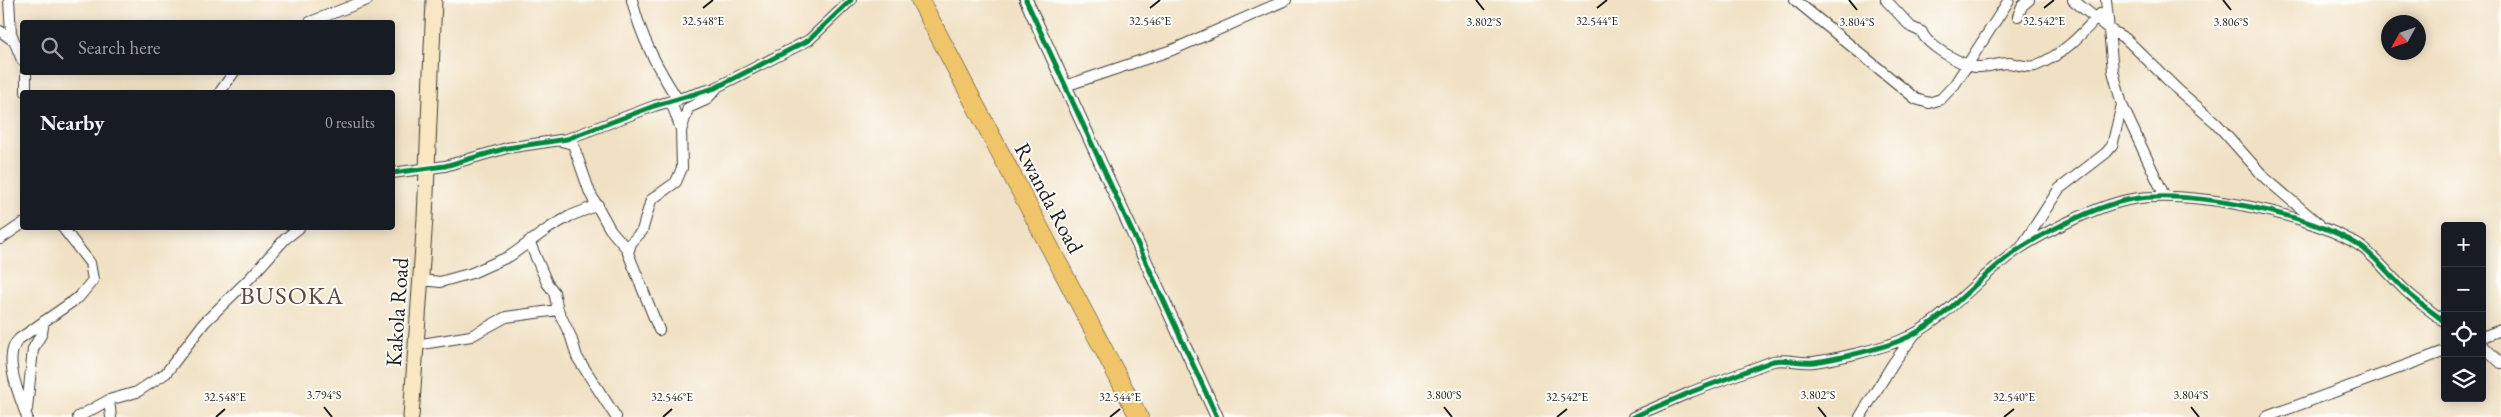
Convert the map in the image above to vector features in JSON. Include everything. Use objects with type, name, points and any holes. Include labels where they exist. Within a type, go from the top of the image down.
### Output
[{"type":"highway","name":"Rwanda Road","points":[[920,0],[1139,417]]},
{"type":"main road","name":"Kakola Road","points":[[411,417],[421,280],[434,0]]},
{"type":"street","points":[[9,0],[9,21],[20,55]]},
{"type":"street","points":[[315,20],[368,0]]},
{"type":"street","points":[[628,253],[631,243],[642,231],[651,200],[665,191],[678,178],[682,168],[680,125],[674,101],[643,38],[632,0]]},
{"type":"street","points":[[395,172],[445,166],[506,148],[560,140],[719,86],[809,40],[851,0]]},
{"type":"street","points":[[1026,0],[1217,417]]},
{"type":"street","points":[[1065,86],[1172,50],[1286,0]]},
{"type":"street","points":[[1795,0],[1916,99],[1929,102],[1941,99],[1968,65],[2009,0]]},
{"type":"street","points":[[1886,0],[1911,26],[1922,32],[1926,40],[1968,65],[1986,67],[2012,64],[2032,67],[2052,59],[2078,39],[2096,18],[2105,2]]},
{"type":"street","points":[[2018,16],[2022,6],[2028,0]]},
{"type":"street","points":[[2073,0],[2108,28],[2126,39],[2178,90],[2216,123],[2265,178],[2328,231]]},
{"type":"street","points":[[2105,2],[2114,77],[2122,105],[2166,197]]},
{"type":"street","points":[[0,31],[14,41]]},
{"type":"street","points":[[26,75],[26,90]]},
{"type":"street","points":[[221,90],[232,75]]},
{"type":"street","points":[[681,134],[688,108],[706,100],[719,86]]},
{"type":"street","points":[[2022,246],[2059,189],[2110,150],[2122,105]]},
{"type":"street","points":[[560,140],[573,144],[590,193],[610,229],[626,248],[653,310],[658,330]]},
{"type":"street","points":[[1860,417],[1894,362],[1915,333],[2022,246],[2082,217],[2119,202],[2137,198],[2166,197],[2248,206],[2294,218],[2328,231],[2363,249],[2406,292],[2441,319]]},
{"type":"street","points":[[421,280],[440,282],[472,273],[510,256],[529,241],[570,216],[598,206]]},
{"type":"street","points":[[0,239],[20,225]]},
{"type":"street","points":[[27,416],[16,386],[11,356],[16,342],[79,296],[93,280],[90,263],[65,230]]},
{"type":"street","points":[[78,417],[109,400],[137,392],[166,373],[204,323],[250,278],[285,239],[296,230]]},
{"type":"street","points":[[529,241],[547,283],[554,292],[558,310],[582,367],[616,417]]},
{"type":"street","points":[[416,345],[471,336],[506,317],[558,310]]},
{"type":"street","points":[[27,416],[32,353],[42,333],[44,321]]},
{"type":"street","points":[[2486,336],[2501,330]]},
{"type":"street","points":[[1632,417],[1773,361],[1782,359],[1813,362],[1887,345],[1915,333]]},
{"type":"street","points":[[2486,349],[2501,363]]},
{"type":"street","points":[[2266,417],[2441,352]]},
{"type":"street","points":[[109,400],[110,417]]},
{"type":"cycle path","points":[[395,173],[445,166],[507,148],[567,139],[654,106],[715,88],[809,40],[851,0]]},
{"type":"cycle path","points":[[1026,0],[1217,417]]},
{"type":"cycle path","points":[[1633,417],[1691,392],[1773,361],[1823,361],[1899,341],[1916,333],[1948,310],[1991,270],[2022,247],[2076,218],[2106,206],[2133,199],[2157,197],[2217,201],[2282,214],[2339,234],[2360,246],[2406,291],[2441,319]]},
{"type":"district","name":"BUSOKA","points":[[292,295]]}]
